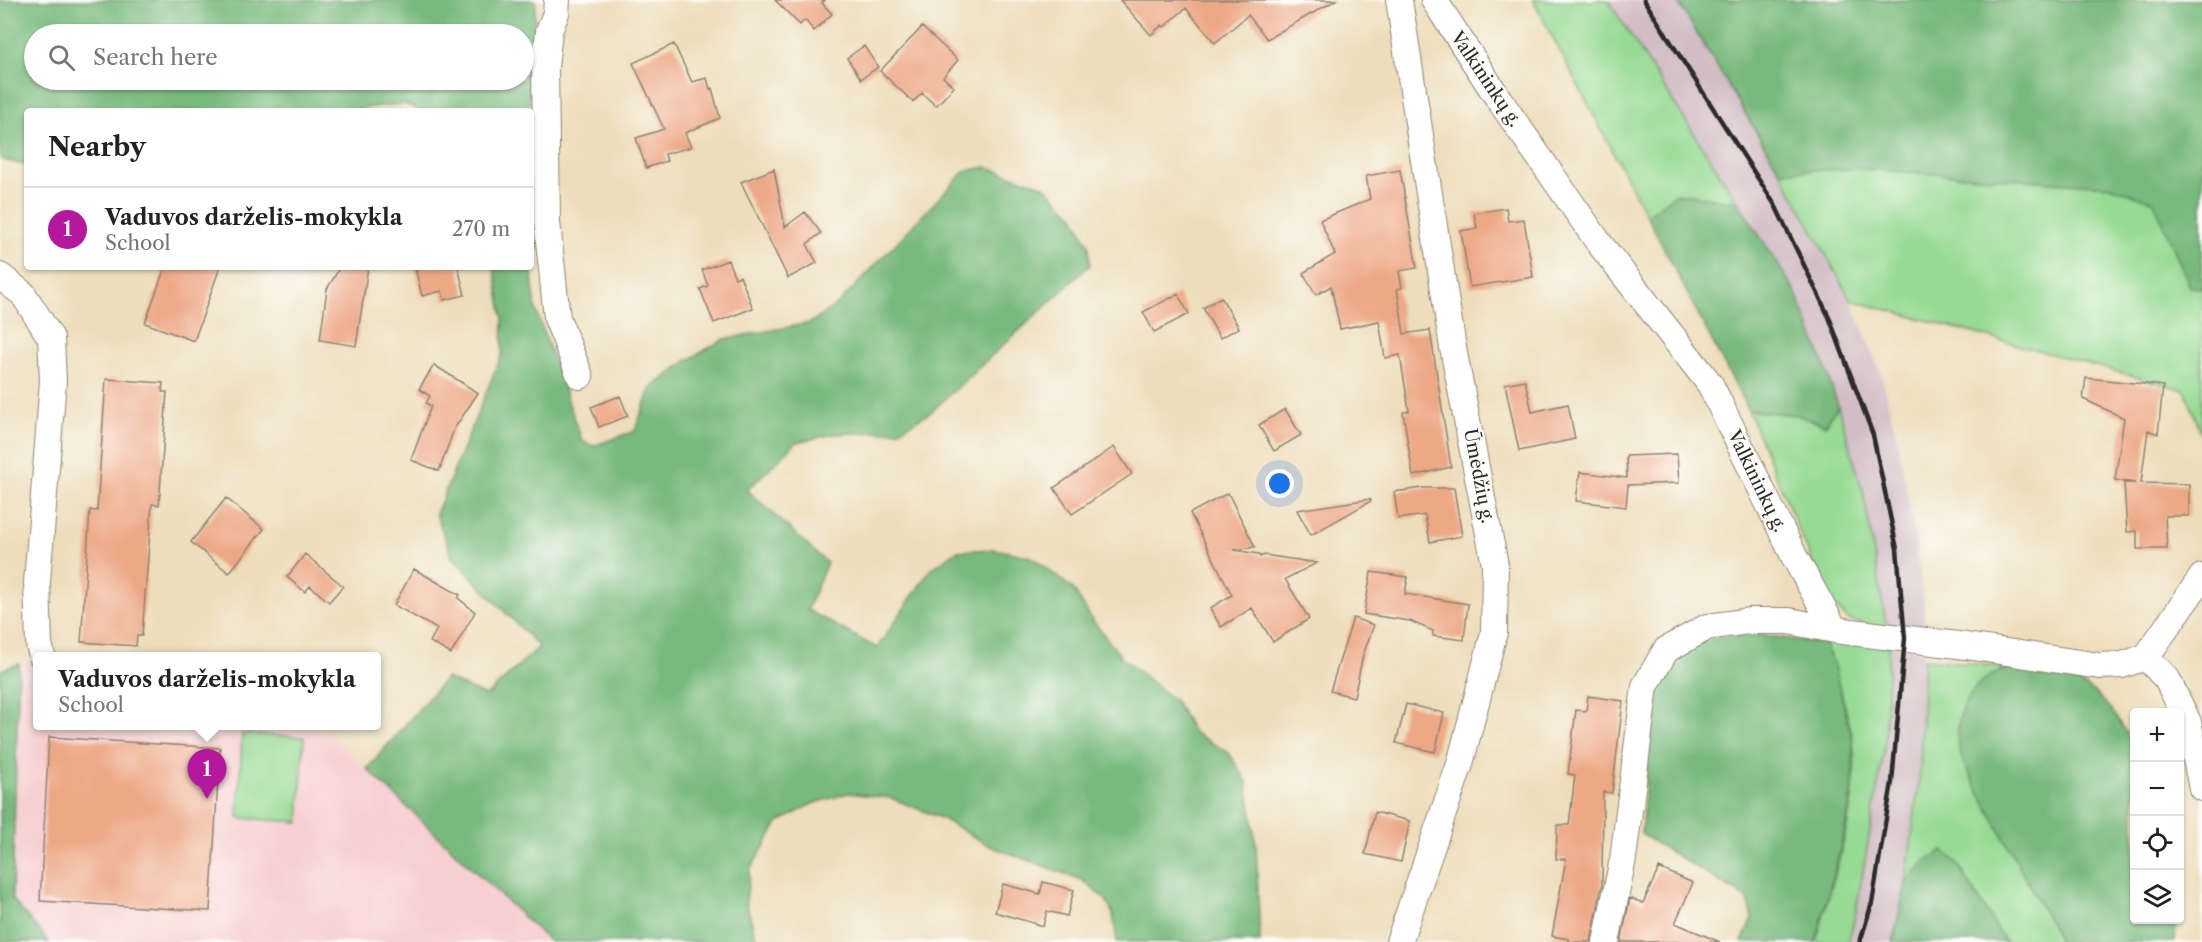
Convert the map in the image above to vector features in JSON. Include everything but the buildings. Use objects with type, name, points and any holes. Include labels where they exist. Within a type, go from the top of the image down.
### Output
[{"type":"street","points":[[557,0],[556,13],[549,31],[545,68],[547,222],[557,318],[580,376]]},
{"type":"street","name":"Ūmėdžių g.","points":[[1399,0],[1452,336],[1495,565],[1494,633],[1460,764],[1399,942]]},
{"type":"street","name":"Valkininkų g.","points":[[1434,0],[1500,101],[1599,243],[1710,384],[1795,558],[1835,630]]},
{"type":"street","points":[[0,276],[23,294],[51,338],[53,381],[38,582],[41,652]]},
{"type":"street","points":[[1606,942],[1623,859],[1645,686],[1666,650],[1707,627],[1749,621],[1789,621],[1835,630],[2100,666],[2122,665],[2146,657],[2202,577]]},
{"type":"street","points":[[2146,657],[2167,679],[2188,722],[2202,788]]},
{"type":"shaded area","points":[[1608,0],[1677,0],[1780,171],[1851,300],[1881,374],[1896,434],[1913,525],[1924,605],[1924,634],[1887,629],[1864,495],[1826,369],[1795,291]]},
{"type":"shaded area","points":[[1889,646],[1924,651],[1920,772],[1906,882],[1893,942],[1848,942],[1855,917],[1885,744]]},
{"type":"shaded area","points":[[19,664],[33,664],[33,730],[325,730],[550,942],[49,942],[12,899]]},
{"type":"green space","points":[[0,0],[536,0],[534,32],[534,24],[24,24],[24,90],[530,90],[529,108],[415,108],[405,104],[363,108],[24,108],[24,165],[0,159]]},
{"type":"green space","points":[[1533,0],[1587,0],[1590,2],[1608,0],[1738,202],[1676,193],[1647,216]]},
{"type":"green space","points":[[1677,0],[2202,0],[2202,436],[2185,390],[1851,300],[1780,171]]},
{"type":"green space","points":[[1677,0],[2202,0],[2202,288],[2190,287],[2154,202],[2110,186],[1863,169],[1780,171]]},
{"type":"green space","points":[[986,167],[1044,186],[1074,216],[1089,246],[1090,265],[931,412],[898,431],[834,434],[797,442],[747,490],[827,563],[807,610],[877,648],[930,570],[957,551],[994,549],[1032,557],[1073,589],[1093,621],[1122,658],[1175,701],[1193,732],[1229,753],[1247,782],[1256,844],[1260,942],[1117,942],[1113,914],[1106,900],[1082,880],[992,847],[941,818],[891,798],[848,793],[812,804],[778,823],[750,870],[746,902],[755,934],[761,942],[550,942],[367,769],[446,678],[486,696],[539,647],[452,557],[436,514],[502,354],[503,318],[495,270],[531,270],[536,310],[582,441],[593,446],[635,431],[650,389],[686,361],[724,339],[810,323],[840,302],[965,171]]},
{"type":"green space","points":[[1676,193],[1738,202],[1795,291],[1826,369],[1838,406],[1825,425],[1797,415],[1748,410],[1647,216]]},
{"type":"green space","points":[[1838,406],[1864,495],[1887,629],[1849,620],[1829,601],[1748,410],[1797,415],[1825,425]]},
{"type":"green space","points":[[1762,635],[1824,644],[1833,662],[1853,742],[1853,787],[1844,834],[1816,942],[1742,942],[1752,919],[1747,898],[1641,834],[1653,704],[1663,670],[1684,649],[1721,636]]},
{"type":"green space","points":[[1825,636],[1889,646],[1885,744],[1855,917],[1848,942],[1816,942],[1844,842],[1855,764],[1849,722],[1826,648]]},
{"type":"green space","points":[[1924,659],[2017,668],[2000,670],[1963,762],[2060,942],[2005,942],[1956,861],[1906,882],[1920,772]]},
{"type":"green space","points":[[19,664],[12,899],[49,942],[0,942],[0,670]]},
{"type":"green space","points":[[2017,668],[2076,681],[2095,693],[2111,709],[2123,727],[2130,740],[2130,924],[2176,924],[2175,942],[2060,942],[1963,762],[1958,741],[1959,721],[1968,698],[1983,681],[2004,670]]},
{"type":"green space","points":[[242,734],[304,737],[299,822],[238,818]]},
{"type":"green space","points":[[1943,851],[1956,861],[2005,942],[1893,942],[1906,882],[1927,860]]},
{"type":"railway","points":[[1644,0],[1775,205],[1829,317],[1873,435],[1897,549],[1905,638],[1892,782],[1872,903],[1860,942]]},
{"type":"place","name":"Vaduvos darželis-mokykla","points":[[207,799]]}]
